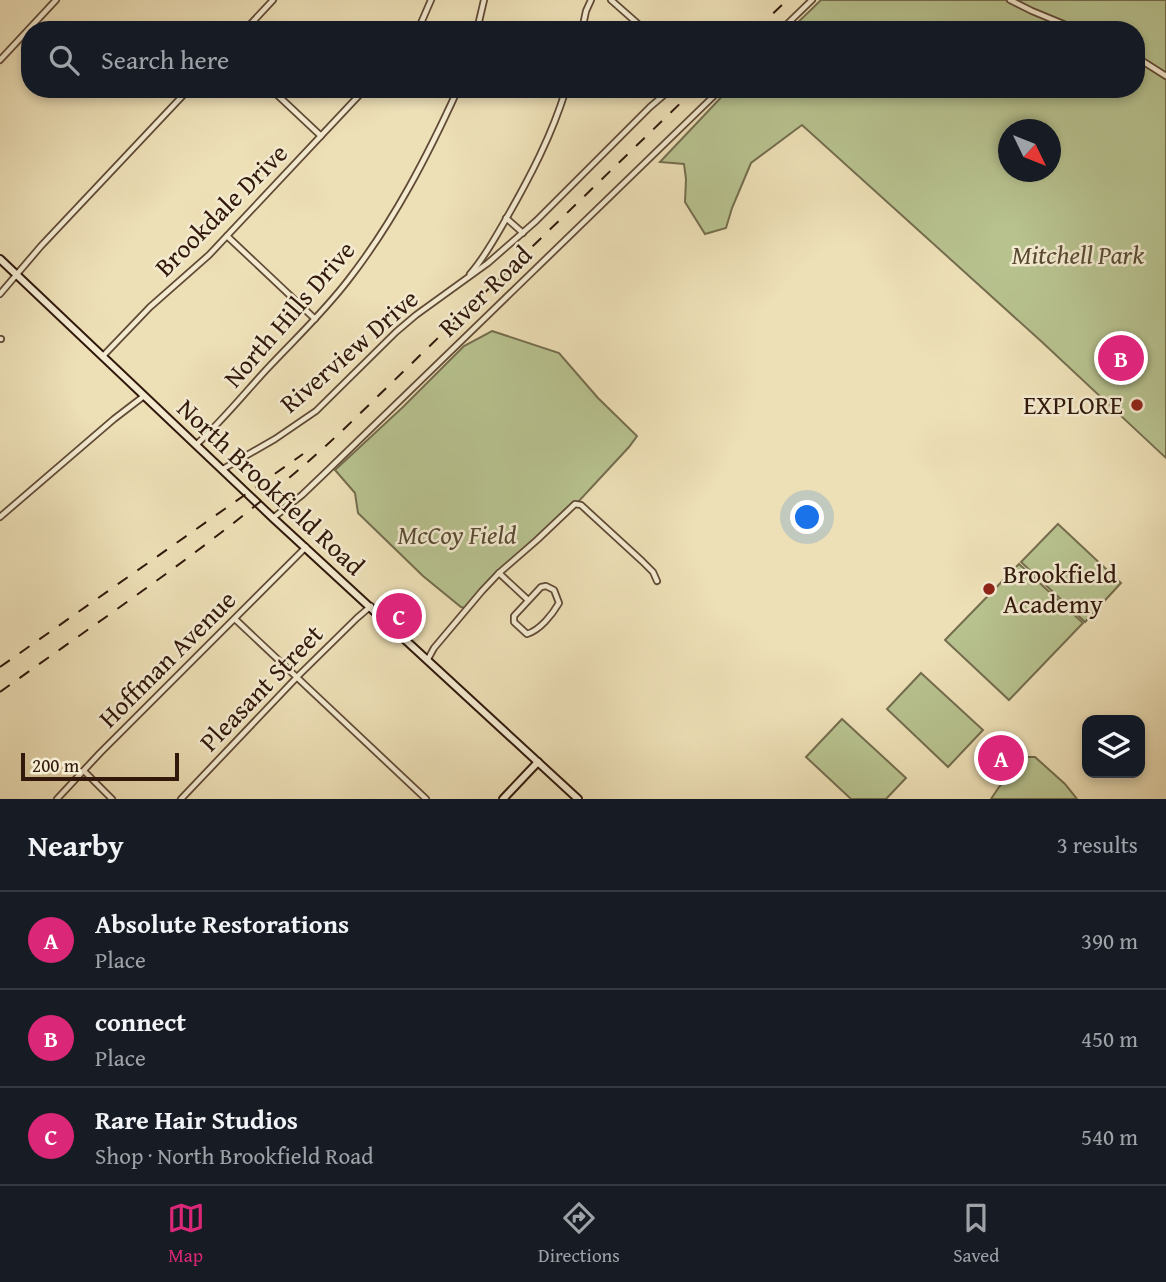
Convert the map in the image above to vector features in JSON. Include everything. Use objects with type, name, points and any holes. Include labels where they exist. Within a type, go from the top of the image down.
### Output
[{"type":"street","points":[[36,21],[56,0]]},
{"type":"street","points":[[253,21],[273,0]]},
{"type":"street","points":[[422,21],[431,0]]},
{"type":"street","points":[[479,21],[484,0]]},
{"type":"street","points":[[584,21],[591,0]]},
{"type":"street","points":[[611,0],[635,21]]},
{"type":"street","points":[[790,21],[812,0]]},
{"type":"street","points":[[1010,0],[1056,21]]},
{"type":"street","points":[[0,60],[21,38]]},
{"type":"street","points":[[1145,62],[1166,75]]},
{"type":"street","points":[[0,294],[181,98]]},
{"type":"street","points":[[281,98],[321,136]]},
{"type":"street","name":"Brookdale Drive","points":[[103,356],[150,307],[227,236],[357,98]]},
{"type":"street","name":"North Hills Drive","points":[[197,444],[349,279],[388,222],[434,142],[454,98]]},
{"type":"street","name":"Riverview Drive","points":[[463,282],[481,261],[540,158],[563,98]]},
{"type":"street","name":"Riverview Drive","points":[[223,469],[309,416],[340,389],[396,332],[488,263],[523,233],[660,98]]},
{"type":"street","name":"River Road","points":[[273,517],[302,495],[712,98]]},
{"type":"street","points":[[506,218],[523,233]]},
{"type":"street","points":[[227,236],[315,319]]},
{"type":"street","name":"North Brookfield Road","points":[[0,259],[273,517],[578,799]]},
{"type":"street","points":[[0,517],[145,395]]},
{"type":"street","points":[[428,659],[451,627],[499,573],[570,507],[578,503],[642,561],[653,572],[657,581]]},
{"type":"street","name":"Hoffman Avenue","points":[[57,799],[306,547]]},
{"type":"street","points":[[499,573],[528,600]]},
{"type":"street","points":[[546,586],[554,590],[559,603],[538,628],[527,634],[514,622],[514,616],[528,600],[541,587],[546,586]]},
{"type":"street","name":"Pleasant Street","points":[[181,799],[298,677],[371,607]]},
{"type":"street","points":[[235,619],[426,799]]},
{"type":"street","points":[[503,799],[538,762]]},
{"type":"street","points":[[84,771],[112,799]]},
{"type":"green space","name":"Mitchell Park","points":[[821,0],[1166,0],[1166,458],[802,125],[751,163],[726,228],[705,234],[685,202],[684,164],[660,162],[720,98],[1145,98],[1145,21],[799,21]]},
{"type":"green space","name":"McCoy Field","points":[[492,331],[559,353],[598,398],[637,436],[579,501],[569,506],[465,608],[423,576],[358,513],[355,493],[335,470],[464,346]]},
{"type":"green space","points":[[1058,524],[1121,583],[1085,622],[1021,562]]},
{"type":"green space","points":[[1019,564],[1083,623],[1009,700],[945,640]]},
{"type":"green space","points":[[921,673],[983,730],[948,767],[887,709]]},
{"type":"green space","points":[[842,719],[906,778],[886,799],[851,799],[806,757]]},
{"type":"green space","points":[[1026,757],[1035,757],[1065,784],[1077,799],[991,799]]},
{"type":"railway","points":[[765,21],[787,0]]},
{"type":"railway","points":[[0,692],[220,534],[304,465],[686,98]]},
{"type":"railway","points":[[0,667],[303,454]]},
{"type":"place","name":"connect","points":[[1121,358]]},
{"type":"place","name":"EXPLORE","points":[[1137,405]]},
{"type":"place","name":"Brookfield Academy","points":[[989,589]]},
{"type":"place","name":"Rare Hair Studios","points":[[399,616]]},
{"type":"place","name":"Absolute Restorations","points":[[1001,758]]}]
